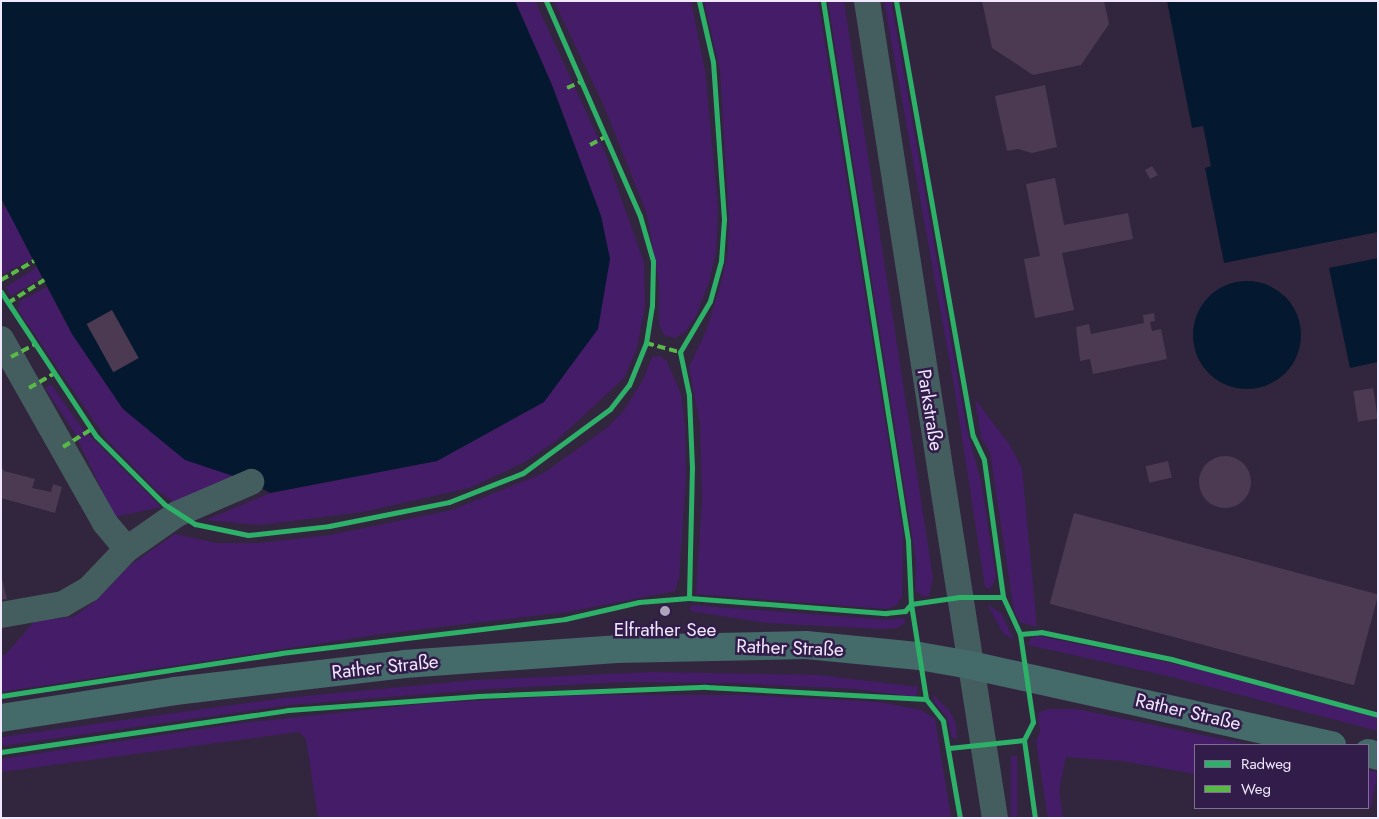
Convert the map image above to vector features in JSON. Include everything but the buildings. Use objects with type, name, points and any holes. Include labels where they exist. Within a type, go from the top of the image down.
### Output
[{"type":"main road","name":"Rather Straße","points":[[1,718],[175,691],[395,665],[616,649],[806,645],[919,656],[970,665],[1327,744]]},
{"type":"street","name":"Parkstraße","points":[[867,1],[995,818]]},
{"type":"street","points":[[1,339],[105,523],[126,550]]},
{"type":"street","points":[[1,615],[63,604],[89,589],[126,550],[177,514],[251,482]]},
{"type":"shaded area","points":[[515,1],[535,1],[605,153],[644,262],[645,306],[637,348],[624,378],[557,440],[525,462],[469,488],[363,512],[260,525],[206,520],[270,493],[437,461],[544,402],[610,259],[601,216],[552,85]]},
{"type":"shaded area","points":[[554,1],[691,1],[705,71],[718,207],[716,252],[709,282],[696,316],[685,332],[675,338],[664,335],[659,324],[659,284],[647,214],[604,106]]},
{"type":"shaded area","points":[[704,1],[818,1],[903,534],[902,597],[897,605],[888,609],[696,594],[702,499],[700,424],[689,367],[706,331],[720,287],[728,252],[729,218],[720,70]]},
{"type":"shaded area","points":[[828,1],[844,1],[933,578],[929,596],[923,597],[916,591],[916,561]]},
{"type":"shaded area","points":[[884,1],[891,1],[967,431],[981,481],[996,578],[990,589],[985,587],[954,385]]},
{"type":"shaded area","points":[[6,206],[32,259],[1,275],[1,209]]},
{"type":"shaded area","points":[[37,267],[42,278],[11,296],[6,287]]},
{"type":"shaded area","points":[[47,287],[72,334],[123,409],[242,480],[178,505],[155,489],[107,440],[18,310],[20,301]]},
{"type":"shaded area","points":[[659,356],[666,360],[681,394],[685,427],[686,479],[679,578],[675,591],[567,612],[382,634],[1,692],[1,655],[5,655],[35,621],[73,617],[97,600],[129,566],[175,534],[216,543],[259,543],[330,535],[452,510],[544,473],[608,427],[624,410],[643,380],[652,357]]},
{"type":"shaded area","points":[[51,384],[81,427],[161,507],[115,517],[74,432],[45,388]]},
{"type":"shaded area","points":[[975,399],[1009,444],[1022,468],[1037,627],[1020,622],[1014,611],[990,452],[981,437]]},
{"type":"shaded area","points":[[987,604],[1001,613],[1014,640],[1003,633]]},
{"type":"shaded area","points":[[691,605],[890,620],[903,618],[906,622],[897,628],[882,629],[767,623],[690,611]]},
{"type":"shaded area","points":[[1039,636],[1189,667],[1378,718],[1378,731],[1168,676],[1028,645],[1031,638]]},
{"type":"shaded area","points":[[652,672],[819,675],[918,687],[916,697],[856,689],[734,683],[625,682],[489,689],[289,705],[1,746],[1,737],[284,698],[475,680]]},
{"type":"shaded area","points":[[933,694],[950,712],[956,724],[957,738],[952,738],[947,717],[935,703]]},
{"type":"shaded area","points":[[584,695],[746,695],[878,702],[921,710],[935,719],[951,818],[318,818],[306,739],[299,732],[1,772],[1,759],[242,723],[432,703]]},
{"type":"shaded area","points":[[1048,709],[1077,709],[1245,744],[1194,744],[1194,774],[1122,761],[1066,757],[1059,790],[1063,818],[1048,818],[1036,741],[1040,732],[1038,713]]},
{"type":"shaded area","points":[[1011,756],[1017,756],[1017,818],[1011,818]]},
{"type":"shaded area","points":[[1369,770],[1378,772],[1371,808],[1369,808]]},
{"type":"water","points":[[1,1],[515,1],[552,85],[601,216],[610,259],[598,329],[544,402],[437,461],[270,493],[251,482],[185,460],[123,409],[72,334],[1,198]]},
{"type":"water","points":[[1167,1],[1378,1],[1378,232],[1224,263],[1205,168],[1211,166],[1203,126],[1192,128]]},
{"type":"water","points":[[1378,258],[1378,362],[1350,368],[1329,268]]},
{"type":"water","points":[[1247,281],[1268,285],[1285,297],[1297,314],[1301,335],[1297,356],[1285,373],[1268,385],[1247,389],[1226,385],[1209,373],[1197,356],[1193,335],[1197,314],[1209,297],[1226,285]]},
{"type":"marked path","points":[[567,88],[583,81]]},
{"type":"marked path","points":[[590,145],[607,136]]},
{"type":"marked path","points":[[1,280],[34,261]]},
{"type":"marked path","points":[[8,303],[44,280]]},
{"type":"marked path","points":[[646,343],[680,352]]},
{"type":"marked path","points":[[11,357],[35,344]]},
{"type":"marked path","points":[[29,388],[55,373]]},
{"type":"marked path","points":[[63,447],[92,429]]},
{"type":"cycle path","points":[[1,292],[96,436],[164,504],[195,524],[248,535],[329,526],[449,502],[523,473],[610,409],[629,385],[646,343],[652,306],[653,261],[640,216],[546,1]]},
{"type":"cycle path","points":[[689,598],[692,468],[689,395],[680,352],[710,301],[721,261],[724,219],[713,62],[699,1]]},
{"type":"cycle path","points":[[823,1],[908,541],[911,604],[926,699],[943,721],[960,818]]},
{"type":"cycle path","points":[[896,1],[973,436],[984,460],[1003,597],[1020,634],[1033,722],[1024,740],[1035,818]]},
{"type":"cycle path","points":[[1,696],[281,653],[565,619],[639,602],[689,598],[886,613],[905,611],[911,604],[959,597],[1003,597]]},
{"type":"cycle path","points":[[1020,634],[1041,632],[1171,659],[1378,715]]},
{"type":"cycle path","points":[[1,752],[288,710],[478,696],[706,687],[926,699]]},
{"type":"cycle path","points":[[949,748],[1024,740]]},
{"type":"place","name":"Elfrather See","points":[[665,611]]}]
